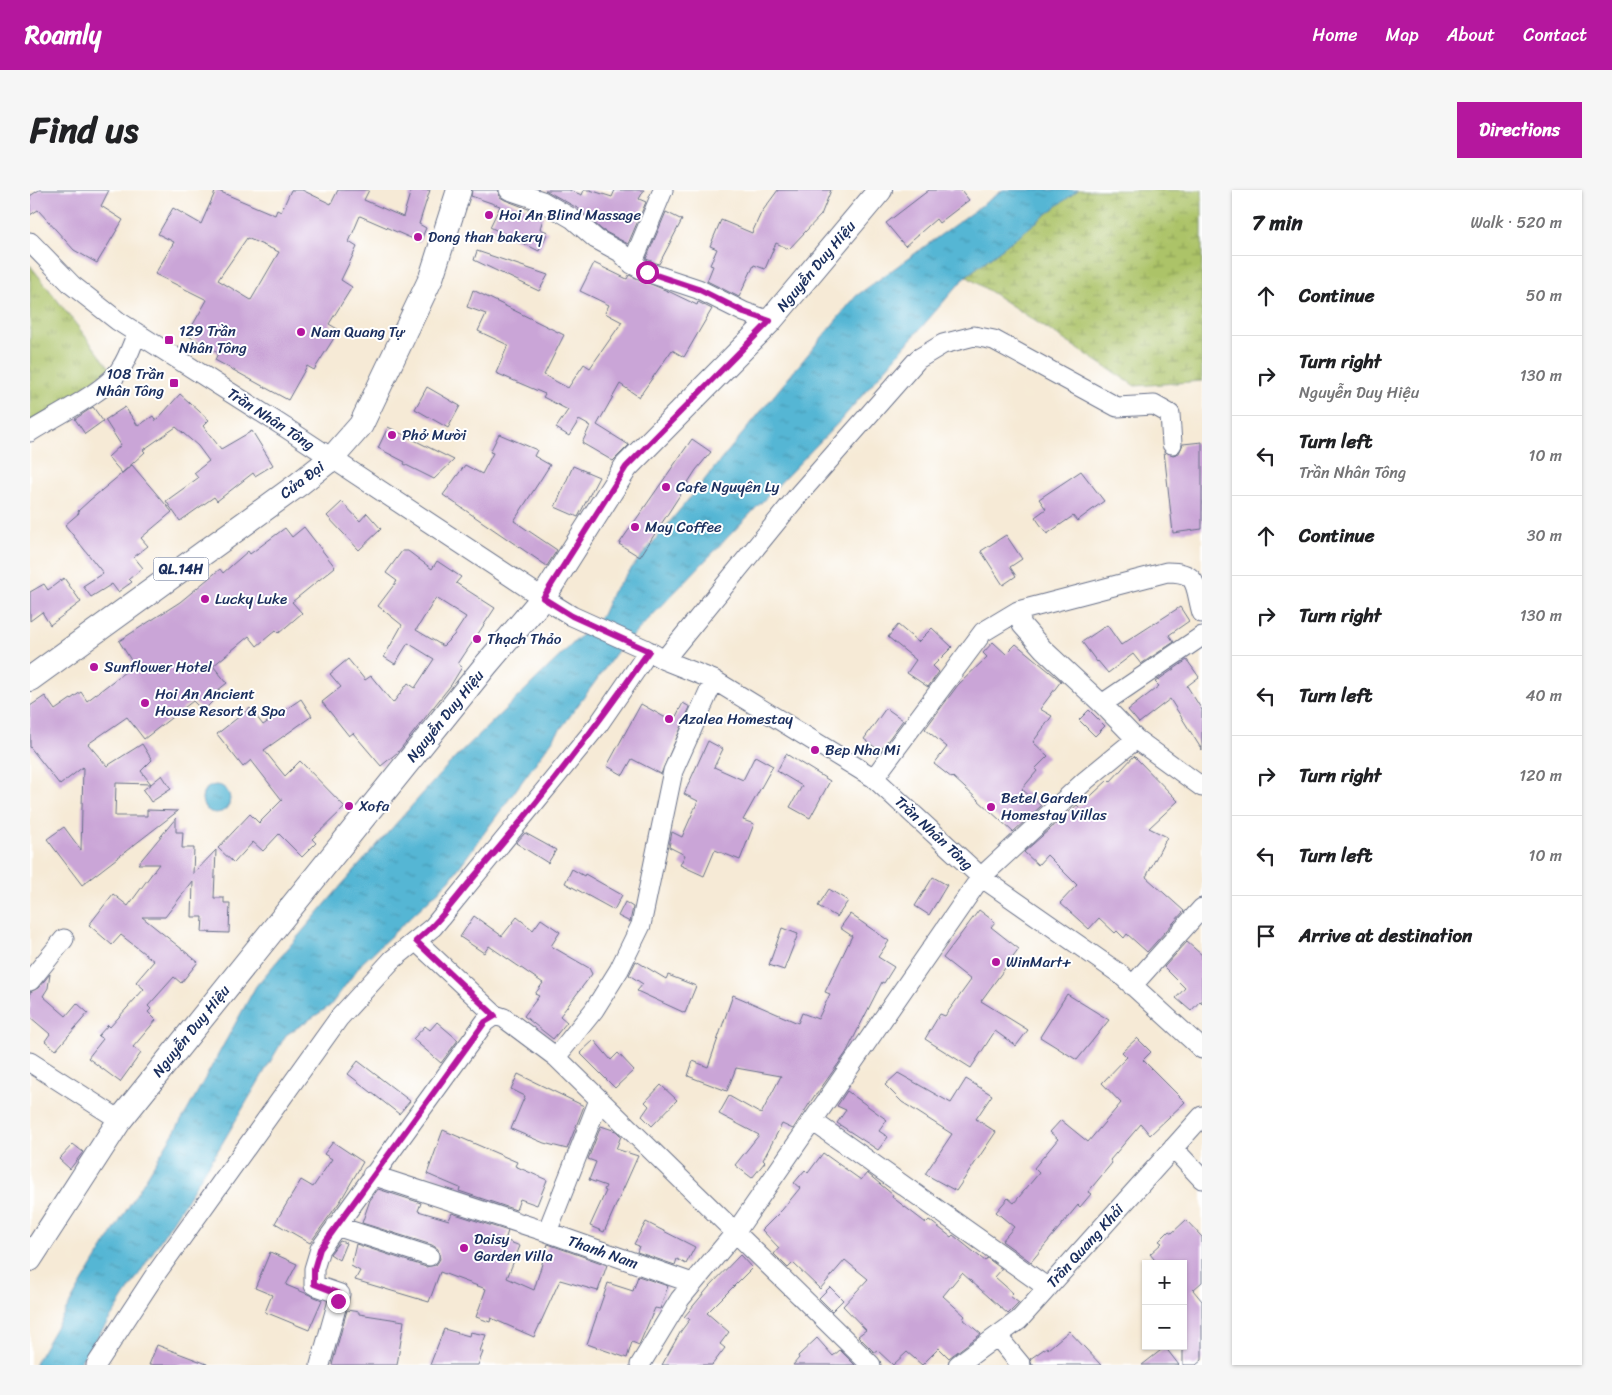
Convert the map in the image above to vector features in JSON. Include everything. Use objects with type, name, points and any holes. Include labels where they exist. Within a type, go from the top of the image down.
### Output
[{"type":"main road","name":"Cửa Đại","points":[[30,679],[332,458],[361,425],[431,278],[459,190]]},
{"type":"main road","name":"Nguyễn Duy Hiệu","points":[[30,1259],[120,1120],[474,680],[543,598],[626,467],[770,321],[880,190]]},
{"type":"street","points":[[509,190],[542,201],[573,219],[596,238],[620,252],[632,264],[698,289],[744,312],[770,321]]},
{"type":"street","points":[[632,264],[663,190]]},
{"type":"street","name":"Trần Nhân Tông","points":[[30,242],[72,285],[137,333],[332,458],[543,598],[572,616],[714,680],[874,778],[981,877],[1120,974],[1202,1049]]},
{"type":"street","points":[[30,432],[92,394],[113,378],[121,369],[137,333]]},
{"type":"street","points":[[96,1365],[155,1276],[338,1018],[392,960],[433,927],[507,839],[653,653],[800,493],[918,359],[943,344],[974,336],[994,340],[1117,407],[1154,405],[1170,414],[1172,444]]},
{"type":"street","points":[[874,778],[983,632],[1018,611],[1167,572],[1184,572],[1192,578],[1202,614]]},
{"type":"street","points":[[1018,611],[1022,625],[1043,649],[1102,704],[1136,740],[1202,787]]},
{"type":"street","points":[[1102,704],[1202,636]]},
{"type":"street","points":[[556,1057],[594,1010],[619,970],[641,925],[673,771],[714,680]]},
{"type":"street","points":[[640,1365],[692,1283],[735,1233],[814,1122],[869,1038],[981,877],[1072,792],[1136,740]]},
{"type":"street","points":[[1132,986],[1202,908]]},
{"type":"street","points":[[30,981],[64,939]]},
{"type":"street","points":[[416,941],[495,1016],[504,1018],[556,1057],[871,1365]]},
{"type":"street","points":[[320,1365],[340,1294],[314,1284],[314,1269],[320,1249],[485,1022],[495,1016]]},
{"type":"street","points":[[30,1062],[120,1120]]},
{"type":"street","points":[[547,1232],[599,1100]]},
{"type":"street","name":"Trần Quang Khải","points":[[958,1365],[1019,1320],[1202,1116]]},
{"type":"street","points":[[814,1122],[1048,1288]]},
{"type":"street","points":[[1173,1148],[1202,1179]]},
{"type":"street","name":"Thanh Nam","points":[[372,1175],[547,1232],[692,1283]]},
{"type":"street","points":[[336,1226],[429,1256]]},
{"type":"street","points":[[997,1336],[1020,1365]]},
{"type":"green space","points":[[1078,190],[1202,190],[1202,381],[1135,386],[966,276]]},
{"type":"green space","points":[[30,265],[110,368],[30,425]]},
{"type":"water","points":[[1003,190],[1078,190],[966,276],[839,422],[617,652],[449,881],[362,963],[330,1006],[286,1035],[220,1147],[116,1310],[78,1365],[34,1365],[187,1111],[256,986],[345,881],[449,764],[602,615],[612,592],[856,296]]},
{"type":"water","points":[[216,785],[226,789],[230,799],[226,809],[216,813],[206,809],[202,799],[206,789]]},
{"type":"building","points":[[39,190],[109,190],[101,206],[123,220],[97,263],[74,250],[38,210],[30,215],[30,196]]},
{"type":"building","points":[[216,190],[275,215],[277,210],[281,212],[291,190],[302,190],[331,204],[338,190],[369,190],[364,200],[403,217],[411,190],[430,190],[419,224],[426,228],[420,242],[360,216],[349,242],[357,247],[341,280],[352,287],[329,324],[339,330],[314,370],[307,366],[288,400],[215,360],[218,353],[187,335],[207,300],[155,274],[174,242],[158,234],[173,208],[201,224]],"holes":[[[247,238],[279,252],[251,300],[218,280]]]},
{"type":"building","points":[[472,190],[498,190],[500,197],[505,200],[544,215],[540,229],[548,232],[539,251],[490,227],[500,206],[471,196]]},
{"type":"building","points":[[545,190],[569,190],[582,195],[584,190],[590,190],[612,197],[615,190],[644,190],[639,199],[646,202],[628,244],[602,230],[579,209]]},
{"type":"building","points":[[778,190],[831,190],[821,215],[789,249],[776,243],[765,269],[754,265],[739,297],[707,281],[713,266],[710,265],[717,249],[710,246],[721,220],[752,233],[761,213]]},
{"type":"building","points":[[929,190],[961,190],[969,200],[939,223],[936,219],[905,246],[886,223]]},
{"type":"building","points":[[666,212],[682,220],[659,264],[646,259]]},
{"type":"building","points":[[477,251],[548,275],[539,291],[474,260]]},
{"type":"building","points":[[594,263],[627,279],[629,275],[697,305],[698,302],[712,309],[684,357],[672,350],[639,397],[620,384],[597,425],[629,445],[613,461],[582,443],[590,426],[579,420],[569,436],[556,428],[568,410],[543,397],[545,394],[496,373],[508,345],[478,331],[486,314],[467,307],[473,290],[564,335],[544,375],[568,388],[584,364],[590,368],[622,322],[605,313],[609,305],[580,291]]},
{"type":"building","points":[[427,387],[460,406],[448,428],[415,409]]},
{"type":"building","points":[[180,394],[209,420],[203,426],[221,449],[252,431],[273,465],[255,476],[253,473],[217,501],[214,497],[180,521],[166,501],[198,478],[194,473],[209,461],[198,446],[176,427],[143,450],[145,452],[122,473],[108,457],[121,445],[105,420],[125,407],[138,426],[153,416],[156,421]]},
{"type":"building","points":[[93,407],[103,421],[85,434],[75,419]]},
{"type":"building","points":[[388,427],[454,460],[434,479],[404,464],[405,462],[378,448]]},
{"type":"building","points":[[499,434],[537,450],[534,456],[550,465],[514,521],[557,550],[547,566],[443,495],[465,465],[482,474],[493,453],[490,452]]},
{"type":"building","points":[[692,439],[711,452],[696,470],[640,557],[619,544]]},
{"type":"building","points":[[1202,442],[1202,529],[1173,533],[1164,451],[1173,455],[1179,453],[1183,444]]},
{"type":"building","points":[[132,465],[172,512],[141,538],[148,546],[134,557],[143,568],[129,579],[132,582],[118,592],[112,584],[91,597],[83,586],[103,573],[65,525],[90,500]]},
{"type":"building","points":[[573,466],[599,477],[578,517],[555,507]]},
{"type":"building","points":[[1081,471],[1104,501],[1077,521],[1073,516],[1047,534],[1035,517],[1046,509],[1039,499]]},
{"type":"building","points":[[342,502],[360,521],[367,513],[381,529],[359,550],[327,516]]},
{"type":"building","points":[[304,527],[335,567],[292,602],[302,613],[279,633],[276,630],[257,646],[249,636],[213,666],[227,683],[212,695],[216,698],[203,711],[193,701],[144,739],[127,717],[88,744],[107,766],[142,744],[152,760],[141,771],[151,784],[116,783],[115,816],[147,816],[147,810],[178,811],[82,885],[47,839],[64,827],[81,850],[83,767],[60,785],[30,747],[30,706],[45,696],[55,710],[81,692],[87,701],[134,665],[119,641],[180,602],[220,569],[223,573],[248,551],[250,554],[285,528],[292,537]]},
{"type":"building","points":[[1006,535],[1022,559],[1010,567],[1016,576],[1003,585],[981,551]]},
{"type":"building","points":[[402,551],[408,551],[432,569],[437,561],[461,577],[456,583],[495,608],[458,664],[462,667],[451,685],[398,752],[381,766],[353,733],[349,736],[322,702],[341,687],[330,674],[348,659],[365,680],[371,676],[393,703],[408,683],[415,688],[434,659],[408,643],[395,664],[384,657],[402,625],[378,606],[397,581],[386,573]],"holes":[[[436,598],[466,617],[454,635],[443,646],[416,630]]]},
{"type":"building","points":[[64,578],[81,602],[50,625],[42,612],[30,621],[30,592],[44,584],[48,590]]},
{"type":"building","points":[[1180,607],[1189,621],[1169,635],[1174,642],[1141,664],[1133,654],[1108,673],[1082,642],[1107,625],[1121,645]]},
{"type":"building","points":[[898,625],[918,642],[932,628],[952,647],[933,666],[939,672],[928,687],[907,673],[916,660],[888,637]]},
{"type":"building","points":[[993,642],[1006,654],[1016,644],[1061,681],[1040,709],[1052,716],[1033,742],[1048,756],[1035,769],[1037,771],[1022,789],[1041,806],[1013,832],[953,777],[934,764],[947,747],[925,729],[958,685],[987,657],[983,653]]},
{"type":"building","points":[[1187,660],[1199,677],[1187,686],[1202,710],[1202,750],[1170,699],[1139,723],[1128,710],[1159,686],[1155,682]]},
{"type":"building","points":[[301,699],[312,716],[264,750],[285,776],[300,761],[345,807],[312,839],[316,843],[302,857],[279,834],[263,851],[253,842],[234,863],[218,848],[250,814],[259,823],[282,800],[251,760],[243,767],[217,734],[250,708],[263,725]]},
{"type":"building","points":[[683,703],[690,707],[661,774],[632,759],[623,775],[607,766],[641,704],[673,722]]},
{"type":"building","points":[[886,708],[903,720],[880,751],[864,739]]},
{"type":"building","points":[[1089,710],[1105,726],[1095,736],[1079,720]]},
{"type":"building","points":[[708,741],[723,749],[714,767],[743,780],[755,756],[773,766],[743,820],[754,824],[740,860],[715,850],[704,876],[680,865],[685,855],[669,847],[672,832],[682,837],[698,801],[684,794]]},
{"type":"building","points":[[786,754],[830,781],[810,818],[790,807],[802,786],[777,771]]},
{"type":"building","points":[[1134,756],[1178,801],[1149,828],[1167,837],[1146,877],[1184,911],[1147,952],[1127,934],[1124,938],[1117,931],[1115,933],[1099,918],[1089,929],[1060,903],[1077,885],[1047,855],[1038,865],[1024,852],[1077,805],[1079,807],[1108,780],[1110,782]]},
{"type":"building","points":[[162,775],[171,789],[151,802],[143,790]]},
{"type":"building","points":[[176,818],[176,832],[183,832],[182,848],[194,848],[193,874],[216,850],[214,898],[224,898],[224,903],[230,903],[229,933],[202,932],[203,917],[192,917],[193,881],[165,917],[142,917],[198,962],[181,983],[174,977],[148,1006],[151,1009],[148,1012],[156,1020],[133,1047],[141,1053],[120,1082],[88,1058],[103,1039],[98,1036],[108,1025],[110,1027],[144,989],[136,982],[154,961],[121,935],[112,945],[89,925],[113,894],[128,906],[159,864],[138,864]]},
{"type":"building","points":[[525,833],[556,850],[548,863],[516,843]]},
{"type":"building","points":[[572,869],[584,876],[585,874],[622,895],[614,910],[565,883]]},
{"type":"building","points":[[933,877],[947,885],[929,915],[915,906]]},
{"type":"building","points":[[829,889],[848,901],[837,917],[818,906]]},
{"type":"building","points":[[625,902],[633,907],[630,922],[618,916]]},
{"type":"building","points":[[979,910],[995,922],[991,927],[1019,949],[981,1001],[1028,1030],[1016,1046],[995,1031],[971,1068],[925,1039],[940,1014],[945,1016],[971,980],[943,958]]},
{"type":"building","points":[[850,914],[889,941],[878,957],[894,967],[884,983],[882,982],[846,1053],[793,1129],[782,1124],[763,1160],[765,1162],[752,1178],[735,1165],[759,1135],[719,1114],[729,1096],[761,1114],[781,1076],[736,1068],[727,1091],[688,1076],[693,1061],[708,1067],[733,995],[798,1023],[802,1013],[818,1019],[830,994],[825,992],[852,936],[840,928]]},
{"type":"building","points":[[474,916],[502,936],[517,917],[533,930],[541,919],[560,932],[551,946],[589,968],[592,974],[560,1016],[567,1022],[553,1039],[524,1016],[539,996],[535,994],[543,983],[489,946],[484,953],[460,937]]},
{"type":"building","points":[[782,928],[798,934],[784,970],[769,965]]},
{"type":"building","points":[[1187,942],[1202,955],[1202,1003],[1200,1001],[1191,1011],[1176,998],[1185,988],[1164,967]]},
{"type":"building","points":[[636,961],[666,979],[668,975],[696,986],[685,1013],[637,991],[643,984],[629,975]]},
{"type":"building","points":[[50,974],[48,988],[43,996],[66,1016],[77,1003],[88,1013],[56,1050],[45,1041],[50,1034],[30,1017],[30,992],[38,988]]},
{"type":"building","points":[[1067,994],[1109,1020],[1077,1060],[1040,1037]]},
{"type":"building","points":[[437,1022],[458,1040],[441,1063],[413,1039],[425,1026],[430,1030]]},
{"type":"building","points":[[1137,1038],[1151,1052],[1143,1060],[1185,1102],[1150,1135],[1141,1124],[1110,1160],[1112,1163],[1088,1192],[1091,1194],[1080,1207],[1078,1205],[1031,1262],[1002,1241],[1014,1227],[996,1212],[1008,1198],[1014,1203],[1039,1173],[1034,1168],[1058,1139],[1050,1132],[1061,1120],[1088,1142],[1121,1103],[1102,1083],[1127,1057],[1122,1052]]},
{"type":"building","points":[[594,1040],[611,1060],[618,1053],[634,1070],[615,1088],[580,1053]]},
{"type":"building","points":[[358,1061],[410,1101],[399,1114],[348,1074]]},
{"type":"building","points":[[898,1073],[951,1103],[966,1079],[992,1095],[976,1119],[996,1132],[956,1191],[925,1174],[952,1134],[902,1102],[885,1085]]},
{"type":"building","points":[[518,1074],[584,1106],[567,1149],[544,1143],[511,1129],[525,1096],[511,1089]]},
{"type":"building","points":[[661,1085],[677,1100],[652,1126],[642,1116],[649,1106],[645,1102]]},
{"type":"building","points":[[847,1091],[887,1120],[879,1131],[888,1137],[878,1150],[837,1123],[846,1110],[837,1106]]},
{"type":"building","points":[[601,1126],[616,1131],[621,1136],[616,1149],[638,1156],[604,1232],[590,1226],[606,1191],[604,1190],[606,1186],[589,1180],[596,1162],[588,1159]]},
{"type":"building","points":[[443,1130],[517,1162],[515,1166],[547,1180],[537,1205],[520,1199],[516,1210],[459,1191],[460,1188],[427,1174]]},
{"type":"building","points":[[333,1142],[363,1162],[341,1200],[310,1243],[275,1223],[301,1180],[313,1187],[332,1159],[324,1154]]},
{"type":"building","points":[[73,1144],[83,1152],[70,1169],[59,1159]]},
{"type":"building","points":[[823,1153],[861,1180],[867,1173],[893,1195],[892,1197],[926,1223],[929,1220],[951,1237],[953,1235],[985,1261],[987,1258],[1002,1269],[995,1277],[1013,1293],[1010,1296],[1019,1303],[1008,1314],[962,1273],[943,1296],[965,1316],[963,1319],[981,1334],[949,1358],[939,1348],[922,1365],[907,1352],[893,1365],[877,1350],[874,1352],[858,1336],[866,1330],[843,1306],[868,1279],[845,1260],[820,1289],[793,1263],[788,1268],[774,1254],[779,1248],[762,1230],[800,1188],[794,1183],[805,1170],[808,1173]]},
{"type":"building","points":[[378,1189],[421,1203],[418,1211],[449,1220],[452,1213],[508,1231],[505,1240],[520,1246],[507,1278],[534,1290],[548,1244],[607,1265],[598,1291],[560,1280],[534,1337],[491,1318],[490,1322],[476,1317],[486,1289],[440,1272],[429,1302],[355,1280],[360,1271],[351,1266],[356,1244],[426,1267],[436,1265],[440,1259],[438,1249],[432,1245],[362,1223],[370,1200]]},
{"type":"building","points":[[1186,1220],[1202,1237],[1202,1282],[1193,1290],[1202,1301],[1202,1360],[1196,1365],[1183,1365],[1183,1350],[1187,1350],[1187,1260],[1155,1260],[1150,1254],[1162,1243],[1159,1241],[1169,1231],[1172,1233]]},
{"type":"building","points":[[646,1222],[695,1247],[686,1264],[677,1259],[675,1265],[637,1252],[639,1246],[634,1244]]},
{"type":"building","points":[[340,1241],[346,1243],[339,1260],[330,1254]]},
{"type":"building","points":[[270,1252],[297,1264],[286,1285],[322,1300],[309,1330],[265,1312],[272,1295],[255,1288]]},
{"type":"building","points":[[740,1255],[752,1268],[707,1313],[729,1332],[720,1344],[725,1348],[712,1365],[662,1365],[690,1319],[684,1317],[709,1287]]},
{"type":"building","points":[[638,1276],[668,1286],[660,1309],[655,1308],[639,1345],[632,1342],[627,1358],[587,1344],[608,1283],[633,1291]]},
{"type":"building","points":[[830,1287],[843,1300],[832,1311],[819,1298]]},
{"type":"building","points":[[347,1310],[359,1312],[359,1314],[404,1321],[397,1365],[332,1365]]},
{"type":"building","points":[[444,1329],[469,1336],[470,1332],[486,1335],[480,1351],[483,1352],[478,1365],[430,1365]]},
{"type":"building","points":[[1069,1331],[1101,1365],[1032,1365],[1030,1359],[1047,1347],[1048,1349]]},
{"type":"building","points":[[817,1338],[833,1356],[840,1350],[855,1365],[793,1365],[799,1358],[798,1356]]},
{"type":"building","points":[[157,1345],[207,1364],[207,1365],[149,1365]]},
{"type":"building","points":[[1161,1350],[1167,1350],[1179,1365],[1142,1365]]},
{"type":"place","name":"Hoi An Blind Massage","points":[[489,215]]},
{"type":"place","name":"Dong than bakery","points":[[418,237]]},
{"type":"place","name":"Nam Quang Tự","points":[[301,332]]},
{"type":"place","name":"129 Trần Nhân Tông","points":[[169,340]]},
{"type":"place","name":"108 Trần Nhân Tông","points":[[174,383]]},
{"type":"place","name":"Phở Mười","points":[[392,435]]},
{"type":"place","name":"Cafe Nguyên Ly","points":[[666,487]]},
{"type":"place","name":"May Coffee","points":[[635,527]]},
{"type":"place","name":"Lucky Luke","points":[[205,599]]},
{"type":"place","name":"Thạch Thảo","points":[[477,639]]},
{"type":"place","name":"Sunflower Hotel","points":[[94,667]]},
{"type":"place","name":"Hoi An Ancient House Resort & Spa","points":[[145,703]]},
{"type":"place","name":"Azalea Homestay","points":[[669,719]]},
{"type":"place","name":"Bep Nha Mi","points":[[815,750]]},
{"type":"place","name":"Xofa","points":[[349,806]]},
{"type":"place","name":"Betel Garden Homestay Villas","points":[[991,807]]},
{"type":"place","name":"WinMart+","points":[[996,962]]},
{"type":"place","name":"Daisy Garden Villa","points":[[464,1248]]},
{"type":"route","points":[[338,1301],[340,1294],[314,1284],[314,1269],[320,1249],[485,1022],[495,1016],[416,941],[433,927],[507,839],[598,725],[649,651],[572,616],[543,598],[626,467],[770,321],[744,312],[698,289],[647,272]]}]
